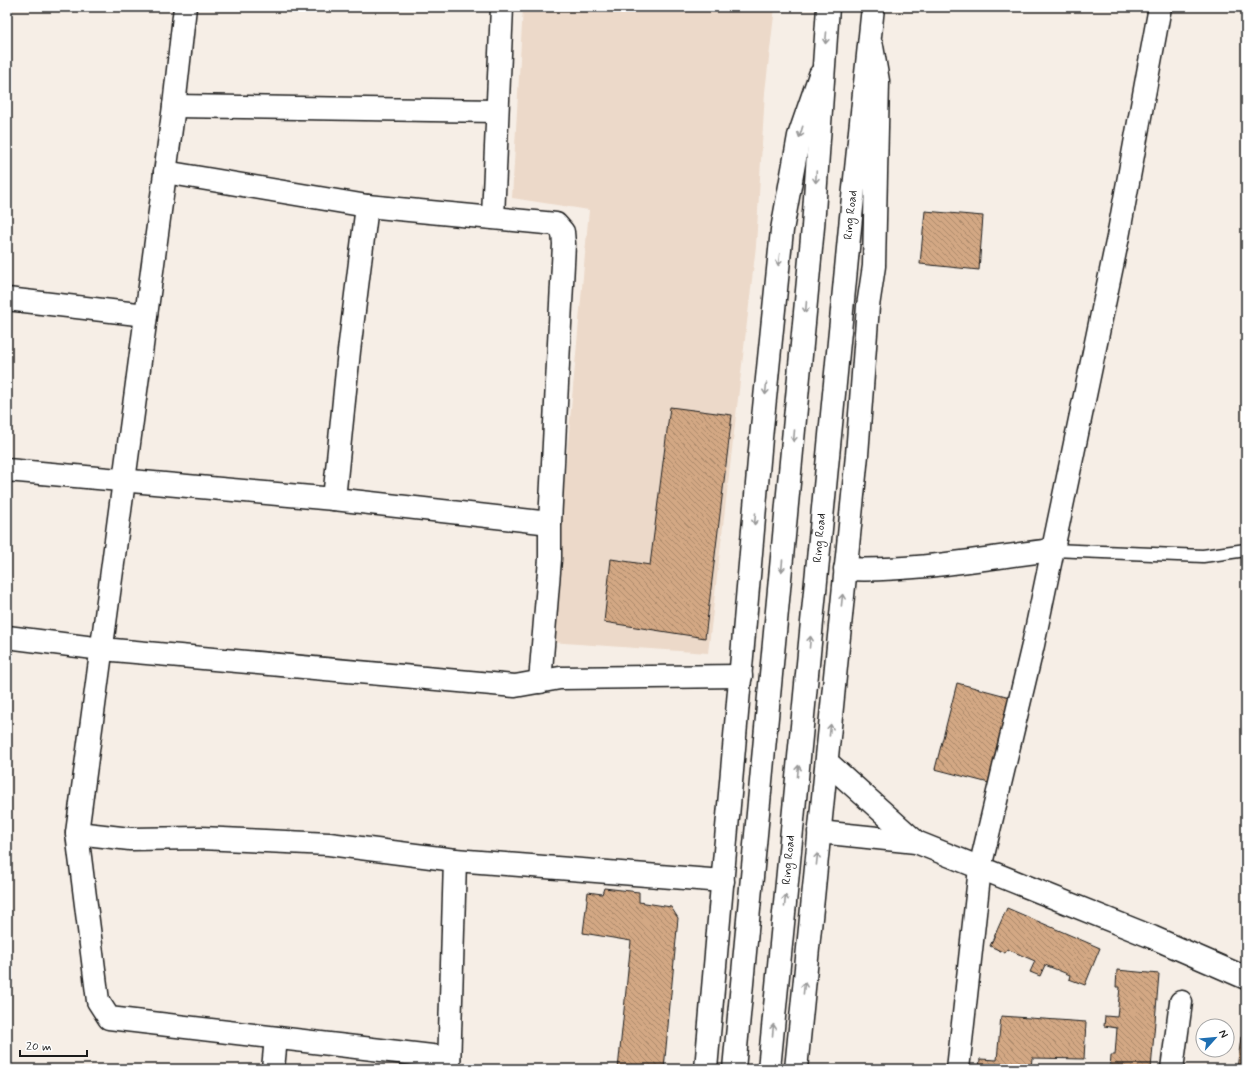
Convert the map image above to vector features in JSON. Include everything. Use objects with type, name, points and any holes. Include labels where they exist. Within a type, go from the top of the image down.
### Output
[{"type":"main road","points":[[184,7],[174,106],[77,833],[98,1001],[109,1018],[276,1038],[449,1064],[455,860]]},
{"type":"main road","points":[[493,217],[502,7]]},
{"type":"main road","points":[[734,1069],[813,227],[828,7]]},
{"type":"main road","name":"Ring Road","points":[[769,1069],[850,226],[873,7]]},
{"type":"main road","points":[[958,1069],[980,868],[1033,645],[1118,237],[1160,7]]},
{"type":"main road","points":[[796,1069],[857,455],[868,306],[874,266],[878,81],[870,33]]},
{"type":"main road","points":[[706,1069],[761,438],[782,230],[799,136],[823,69]]},
{"type":"main road","points":[[174,106],[497,111]]},
{"type":"main road","points":[[165,172],[367,206],[556,224],[563,232],[550,523],[550,559],[540,682]]},
{"type":"main road","points":[[334,499],[349,351],[367,206]]},
{"type":"main road","points":[[7,299],[146,315]]},
{"type":"main road","points":[[7,470],[124,479],[334,499],[550,523]]},
{"type":"main road","points":[[845,569],[866,570],[1052,550]]},
{"type":"main road","points":[[7,638],[102,649],[515,686],[560,678],[741,676]]},
{"type":"main road","points":[[827,762],[916,842]]},
{"type":"main road","points":[[820,832],[916,842],[1152,937],[1246,978]]},
{"type":"main road","points":[[77,833],[130,839],[201,838],[329,844],[455,860],[723,881]]},
{"type":"main road","points":[[1172,1069],[1181,1002]]},
{"type":"main road","points":[[273,1069],[276,1038]]},
{"type":"lane","points":[[1052,550],[1203,556],[1246,550]]},
{"type":"shaded area","points":[[523,7],[775,7],[765,92],[756,246],[708,653],[550,642],[589,210],[512,198]]},
{"type":"building","points":[[925,211],[983,216],[979,270],[920,264]]},
{"type":"building","points":[[670,407],[732,415],[705,638],[604,622],[611,559],[650,565]]},
{"type":"building","points":[[957,683],[1010,697],[989,783],[935,769]]},
{"type":"building","points":[[604,888],[639,892],[639,902],[671,907],[678,918],[664,1069],[618,1069],[631,941],[583,933],[588,892],[602,894]]},
{"type":"building","points":[[1007,908],[1100,948],[1085,985],[1069,979],[1070,975],[1045,965],[1040,976],[1030,972],[1035,961],[1007,949],[1005,953],[990,946]]},
{"type":"building","points":[[1117,970],[1159,974],[1151,1069],[1110,1069],[1111,1055],[1115,1055],[1117,1028],[1104,1026],[1105,1016],[1117,1017],[1120,987],[1116,987]]},
{"type":"building","points":[[1001,1016],[1086,1022],[1084,1059],[1032,1058],[1031,1068],[979,1069],[980,1059],[997,1060]]},
{"type":"building","points":[[1241,1037],[1246,1037],[1246,1069],[1237,1069]]}]
